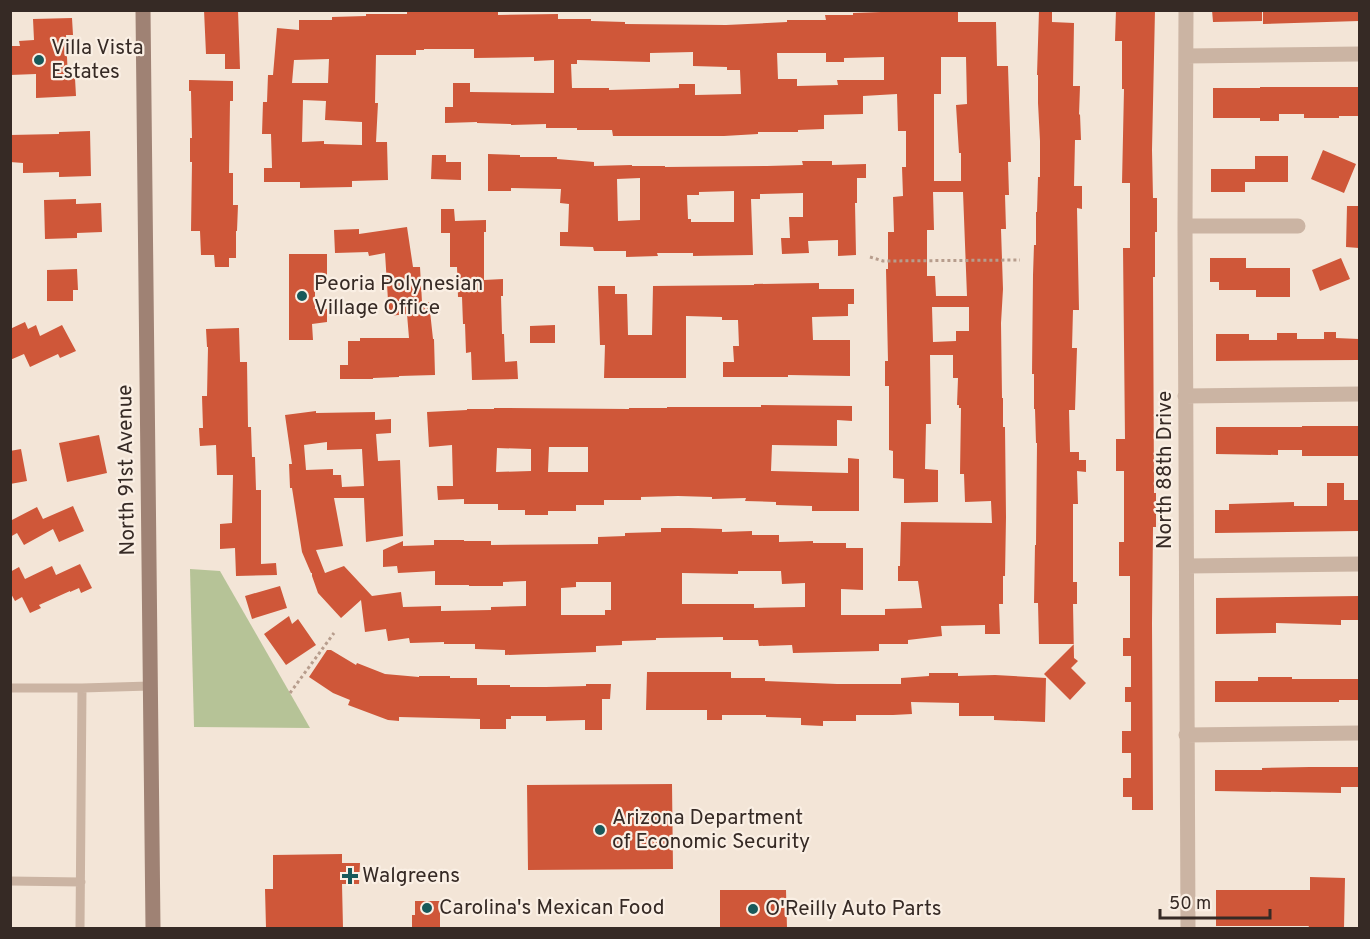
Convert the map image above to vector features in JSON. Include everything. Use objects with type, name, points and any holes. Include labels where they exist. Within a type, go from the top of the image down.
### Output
[{"type":"main road","name":"North 91st Avenue","points":[[143,10],[153,928]]},
{"type":"street","name":"North 88th Drive","points":[[1186,10],[1185,396],[1188,928]]},
{"type":"street","points":[[1186,56],[1359,54]]},
{"type":"street","points":[[1185,226],[1298,226]]},
{"type":"street","points":[[1185,396],[1359,394]]},
{"type":"street","points":[[1187,566],[1359,564]]},
{"type":"street","points":[[1186,735],[1359,733]]},
{"type":"lane","points":[[10,688],[150,686]]},
{"type":"lane","points":[[80,928],[82,688]]},
{"type":"lane","points":[[10,881],[81,882]]},
{"type":"path","points":[[870,257],[883,261],[1020,260]]},
{"type":"path","points":[[290,693],[334,633]]},
{"type":"green space","points":[[190,569],[220,571],[310,728],[194,727]]},
{"type":"building","points":[[204,10],[238,10],[240,69],[225,69],[225,54],[206,54]]},
{"type":"building","points":[[880,10],[958,10],[958,22],[996,22],[997,66],[1008,66],[1011,162],[1008,162],[1009,195],[1005,195],[1006,229],[1001,229],[1002,398],[1003,427],[1005,427],[1006,517],[1003,604],[999,604],[1000,634],[985,634],[985,625],[941,626],[942,636],[908,640],[908,644],[879,644],[879,651],[793,653],[792,645],[759,646],[758,640],[723,640],[723,637],[656,638],[656,640],[622,641],[622,645],[596,646],[596,652],[505,655],[505,650],[475,649],[475,644],[410,643],[409,638],[388,641],[386,629],[365,632],[361,600],[341,618],[318,593],[302,552],[292,488],[290,488],[289,464],[292,464],[285,415],[316,411],[316,413],[375,412],[375,420],[391,419],[391,433],[376,434],[378,461],[400,460],[403,536],[366,542],[364,498],[334,498],[343,546],[316,550],[325,573],[344,566],[372,596],[401,592],[403,607],[441,606],[441,611],[491,610],[491,607],[526,606],[526,581],[503,582],[503,586],[435,585],[435,571],[398,573],[397,566],[383,567],[383,550],[403,541],[403,546],[434,545],[434,540],[491,541],[491,545],[598,544],[598,537],[625,536],[625,533],[661,532],[661,528],[690,528],[722,529],[722,532],[752,531],[752,535],[779,535],[779,542],[846,543],[846,548],[863,548],[863,590],[841,589],[841,615],[885,615],[885,609],[922,608],[918,581],[898,581],[901,522],[992,523],[991,501],[965,502],[964,474],[960,474],[961,408],[957,405],[958,378],[953,378],[953,355],[930,355],[931,424],[926,424],[925,469],[938,470],[938,502],[904,503],[904,479],[893,478],[893,451],[889,450],[889,386],[885,386],[885,361],[888,361],[886,269],[888,269],[888,232],[894,232],[893,197],[903,196],[902,167],[906,167],[906,131],[898,131],[897,94],[863,96],[863,114],[824,115],[824,129],[724,136],[613,136],[612,130],[546,128],[546,124],[445,123],[445,107],[453,107],[453,83],[470,83],[470,92],[554,93],[554,60],[534,61],[534,57],[474,58],[474,49],[424,49],[416,50],[416,55],[376,55],[375,103],[378,103],[376,142],[387,142],[388,180],[352,181],[352,187],[300,188],[300,182],[264,182],[264,168],[272,168],[271,134],[262,134],[263,102],[267,102],[268,75],[273,75],[277,28],[299,30],[299,20],[332,20],[332,17],[407,14],[407,12],[558,14],[558,19],[591,19],[591,21],[625,22],[625,24],[726,25],[787,22],[787,20],[826,20],[825,15],[881,12]],"holes":[[[693,52],[693,66],[727,67],[727,70],[740,70],[741,94],[695,95],[695,84],[679,84],[679,88],[609,90],[609,88],[572,88],[571,64],[577,64],[577,60],[650,62],[650,53]],[[777,53],[826,53],[826,62],[844,62],[844,58],[884,57],[884,80],[837,80],[838,85],[797,86],[797,79],[778,79]],[[941,57],[966,57],[967,104],[956,105],[959,153],[961,153],[961,181],[934,181],[934,94],[941,94]],[[329,59],[328,83],[292,83],[294,60]],[[303,100],[326,101],[325,120],[362,122],[362,145],[324,144],[324,141],[302,142]],[[933,192],[963,192],[967,296],[936,296],[935,276],[927,276],[927,230],[934,230]],[[932,307],[969,307],[969,331],[956,331],[956,341],[933,342]],[[327,442],[327,450],[362,449],[364,486],[342,487],[341,475],[333,475],[333,469],[306,470],[304,445]],[[738,571],[781,571],[782,584],[805,583],[805,607],[754,608],[754,604],[682,604],[682,573],[738,574]],[[576,582],[611,582],[611,610],[605,610],[605,615],[561,615],[561,588],[576,587]]]},
{"type":"building","points":[[1039,10],[1052,10],[1052,22],[1074,23],[1073,86],[1080,86],[1081,140],[1075,140],[1074,186],[1082,186],[1082,209],[1077,208],[1079,310],[1073,310],[1072,348],[1077,348],[1075,410],[1069,410],[1070,452],[1079,452],[1079,460],[1086,460],[1086,472],[1077,471],[1078,504],[1073,504],[1073,582],[1077,582],[1077,604],[1073,604],[1074,644],[1039,644],[1038,603],[1034,603],[1037,443],[1034,374],[1032,374],[1034,245],[1036,245],[1038,177],[1040,177],[1037,75]]},
{"type":"building","points":[[1116,10],[1155,10],[1152,150],[1153,198],[1157,198],[1155,277],[1153,277],[1156,527],[1153,527],[1153,810],[1132,810],[1132,797],[1123,797],[1123,778],[1131,778],[1131,753],[1122,753],[1122,731],[1131,731],[1131,702],[1125,702],[1125,687],[1131,687],[1131,656],[1123,656],[1123,638],[1130,638],[1130,576],[1119,576],[1119,542],[1124,542],[1124,471],[1116,471],[1116,439],[1125,439],[1123,248],[1130,248],[1130,183],[1122,183],[1124,89],[1122,89],[1122,41],[1115,41]]},
{"type":"building","points":[[1212,10],[1262,10],[1262,21],[1213,22]]},
{"type":"building","points":[[1263,10],[1359,10],[1359,21],[1263,24]]},
{"type":"building","name":"Villa Vista Estates","points":[[72,18],[73,35],[66,35],[68,79],[75,78],[76,96],[36,98],[36,74],[10,75],[10,46],[20,46],[19,41],[34,40],[33,19]]},
{"type":"building","points":[[189,80],[233,81],[233,101],[230,101],[229,173],[233,173],[233,205],[238,205],[236,258],[229,258],[229,267],[215,267],[214,255],[201,255],[200,231],[191,231],[190,138],[192,138]]},
{"type":"building","points":[[1359,87],[1359,116],[1304,118],[1304,114],[1279,114],[1279,121],[1260,121],[1260,118],[1213,118],[1213,88]]},
{"type":"building","points":[[90,131],[91,176],[59,177],[59,172],[23,173],[23,163],[10,162],[10,135]]},
{"type":"building","points":[[1323,150],[1356,164],[1344,193],[1311,179]]},
{"type":"building","points":[[488,154],[557,157],[557,159],[594,162],[594,166],[767,166],[803,165],[802,161],[832,161],[832,165],[866,164],[866,178],[857,178],[856,255],[838,256],[838,240],[808,241],[809,253],[782,254],[781,238],[790,238],[789,217],[803,217],[803,193],[760,194],[760,199],[751,199],[753,255],[693,256],[693,253],[657,253],[658,256],[626,257],[626,251],[594,251],[593,247],[560,246],[560,232],[568,232],[569,204],[560,203],[561,189],[511,188],[511,191],[488,191]],"holes":[[[640,178],[640,220],[618,221],[617,179]],[[734,191],[734,222],[691,222],[691,219],[688,219],[687,195],[699,195],[699,192]]]},
{"type":"building","points":[[432,155],[446,155],[446,162],[461,162],[461,180],[431,179]]},
{"type":"building","points":[[1255,156],[1288,156],[1288,182],[1245,182],[1245,192],[1211,192],[1211,169],[1255,169]]},
{"type":"building","points":[[76,199],[76,204],[101,203],[102,232],[77,233],[77,238],[45,239],[44,200]]},
{"type":"building","points":[[1347,206],[1359,206],[1359,248],[1346,247]]},
{"type":"building","points":[[441,209],[454,209],[455,221],[486,220],[484,280],[503,279],[503,296],[501,296],[505,362],[517,361],[518,379],[472,380],[471,352],[466,353],[462,297],[458,297],[457,267],[450,267],[450,233],[441,233]]},
{"type":"building","points":[[407,227],[413,267],[420,267],[422,302],[429,302],[434,339],[435,375],[340,379],[340,365],[348,365],[348,341],[360,341],[360,338],[409,338],[407,314],[389,316],[385,253],[369,256],[368,252],[335,253],[334,230],[359,229],[359,234]]},
{"type":"building","name":"Peoria Polynesian Village Office","points":[[289,254],[327,254],[327,283],[315,283],[315,309],[327,309],[327,322],[312,324],[313,340],[289,340]]},
{"type":"building","points":[[1210,258],[1246,258],[1246,268],[1290,268],[1290,297],[1256,297],[1256,290],[1219,290],[1219,282],[1210,282]]},
{"type":"building","points":[[1341,258],[1350,279],[1320,291],[1312,270]]},
{"type":"building","points":[[77,269],[78,290],[73,290],[73,301],[47,301],[47,270]]},
{"type":"building","points":[[819,283],[819,289],[854,289],[854,304],[848,304],[848,316],[812,317],[813,340],[850,340],[850,376],[723,377],[723,362],[734,362],[733,346],[739,346],[738,320],[686,316],[686,378],[604,378],[605,345],[600,345],[598,286],[615,286],[615,294],[627,294],[628,335],[652,335],[653,286]]},
{"type":"building","points":[[25,322],[28,329],[36,325],[40,336],[62,325],[76,351],[60,358],[58,354],[30,367],[24,354],[10,360],[10,329]]},
{"type":"building","points":[[555,325],[555,343],[530,343],[530,326]]},
{"type":"building","points":[[239,328],[240,362],[247,362],[248,427],[251,427],[252,457],[255,457],[256,490],[261,490],[261,564],[276,563],[277,575],[236,576],[235,548],[220,549],[220,524],[232,523],[233,475],[217,475],[216,445],[200,446],[199,428],[203,428],[202,396],[207,396],[206,329]]},
{"type":"building","points":[[1324,332],[1336,332],[1336,338],[1359,339],[1359,360],[1216,361],[1216,334],[1249,334],[1249,340],[1277,340],[1277,333],[1297,333],[1297,339],[1324,339]]},
{"type":"building","points":[[761,405],[852,406],[852,421],[837,420],[837,446],[772,445],[771,471],[848,473],[848,458],[859,459],[859,511],[812,511],[812,506],[776,505],[776,502],[745,501],[746,498],[712,499],[712,497],[678,496],[641,497],[641,500],[604,500],[604,505],[576,505],[576,511],[548,511],[548,515],[525,515],[525,510],[498,510],[498,504],[464,504],[464,499],[438,500],[437,486],[453,486],[452,445],[429,447],[427,412],[494,408],[761,407]],"holes":[[[549,447],[588,447],[588,472],[548,472]],[[497,448],[531,449],[531,471],[496,472]]]},
{"type":"building","points":[[1359,426],[1359,456],[1302,456],[1302,450],[1278,450],[1278,455],[1216,454],[1216,427]]},
{"type":"building","points":[[99,435],[107,473],[67,482],[59,443]]},
{"type":"building","points":[[21,449],[27,481],[10,484],[10,451]]},
{"type":"building","points":[[1327,483],[1344,483],[1344,500],[1359,500],[1359,531],[1215,533],[1215,510],[1229,510],[1229,504],[1294,502],[1294,506],[1327,506]]},
{"type":"building","points":[[73,506],[84,531],[59,542],[53,529],[24,545],[17,533],[10,537],[10,521],[37,507],[43,519]]},
{"type":"building","points":[[80,564],[92,588],[81,593],[79,588],[70,591],[39,605],[41,608],[30,613],[22,597],[15,601],[10,592],[10,572],[19,567],[25,579],[52,566],[56,575]]},
{"type":"building","points":[[280,586],[287,608],[252,619],[245,596]]},
{"type":"building","points":[[1359,596],[1359,620],[1341,620],[1341,625],[1276,623],[1276,633],[1216,634],[1216,598]]},
{"type":"building","points":[[289,616],[292,624],[298,619],[316,645],[286,665],[264,634]]},
{"type":"building","points":[[1074,644],[1074,658],[1078,661],[1071,668],[1086,683],[1070,700],[1044,674]]},
{"type":"building","points":[[327,650],[331,650],[356,665],[357,663],[385,674],[477,678],[477,685],[510,685],[510,687],[611,684],[610,699],[602,699],[602,730],[585,730],[585,720],[546,721],[546,716],[511,716],[511,719],[506,719],[506,729],[480,729],[480,719],[399,717],[399,721],[388,720],[348,705],[350,700],[333,693],[309,677]]},
{"type":"building","points":[[647,672],[731,672],[731,678],[765,678],[765,681],[837,684],[901,684],[901,678],[929,676],[929,673],[1046,678],[1045,722],[994,720],[994,716],[959,716],[959,703],[911,702],[912,714],[856,715],[856,721],[823,721],[823,726],[801,725],[801,718],[766,717],[766,715],[722,715],[722,720],[707,720],[707,710],[646,710]]},
{"type":"building","points":[[1258,677],[1359,679],[1359,700],[1215,702],[1215,681],[1258,681]]},
{"type":"building","points":[[1359,767],[1359,787],[1341,787],[1341,793],[1215,791],[1215,770]]},
{"type":"building","name":"Arizona Department of Economic Security","points":[[672,784],[673,869],[528,870],[527,785]]},
{"type":"building","name":"Walgreens","points":[[342,854],[342,863],[360,863],[359,884],[342,884],[343,928],[266,928],[265,889],[273,889],[273,855]]},
{"type":"building","points":[[1310,877],[1345,878],[1344,928],[1216,926],[1216,890],[1310,890]]},
{"type":"building","name":"O'Reilly Auto Parts","points":[[720,890],[786,890],[787,928],[720,928]]},
{"type":"building","name":"Carolina's Mexican Food","points":[[415,901],[440,901],[440,928],[412,928]]},
{"type":"place","name":"Villa Vista Estates","points":[[39,60]]},
{"type":"place","name":"Peoria Polynesian Village Office","points":[[302,296]]},
{"type":"place","name":"Arizona Department of Economic Security","points":[[600,830]]},
{"type":"place","name":"Walgreens","points":[[350,876]]},
{"type":"place","name":"Carolina's Mexican Food","points":[[427,908]]},
{"type":"place","name":"O'Reilly Auto Parts","points":[[753,909]]}]
